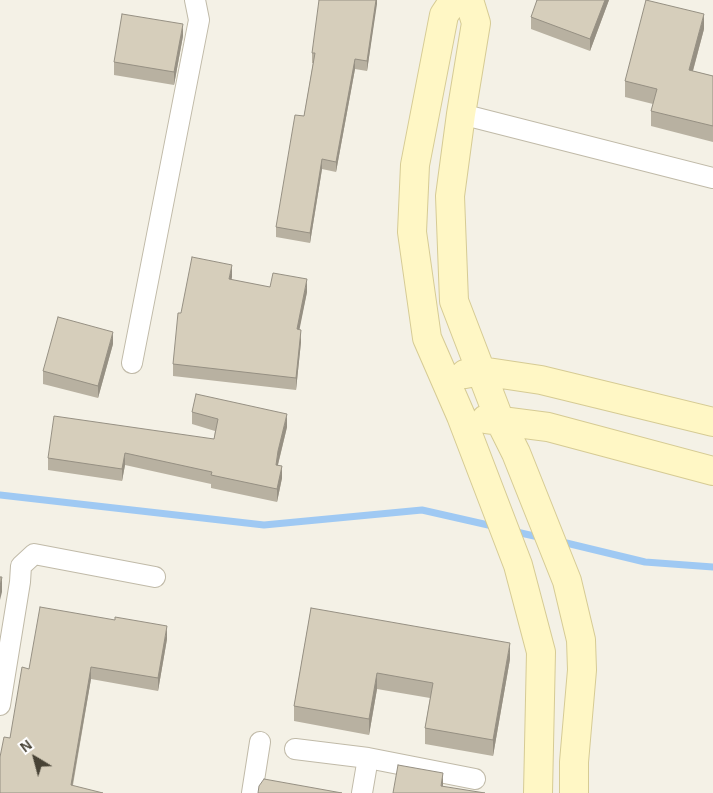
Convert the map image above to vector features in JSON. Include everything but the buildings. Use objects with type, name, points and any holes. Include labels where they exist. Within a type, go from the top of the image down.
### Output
[{"type":"main road","points":[[454,0],[444,15],[415,165],[412,232],[428,338],[461,416],[518,565],[541,652],[538,793]]},
{"type":"main road","points":[[469,0],[476,23],[450,196],[454,301],[500,421],[516,453],[566,581],[581,640],[582,670],[574,762],[574,793]]},
{"type":"main road","points":[[444,377],[481,371],[541,380],[713,422]]},
{"type":"main road","points":[[461,416],[548,427],[713,470]]},
{"type":"street","points":[[132,363],[199,20],[195,0]]},
{"type":"street","points":[[461,114],[713,178]]},
{"type":"street","points":[[0,705],[21,566],[34,554],[155,577]]},
{"type":"street","points":[[252,793],[260,742]]},
{"type":"street","points":[[295,749],[368,758],[475,778]]},
{"type":"street","points":[[362,793],[368,758]]},
{"type":"waterway","points":[[0,495],[264,525],[422,510],[497,527]]},
{"type":"waterway","points":[[512,531],[543,538]]},
{"type":"waterway","points":[[558,541],[645,562],[713,567]]}]
